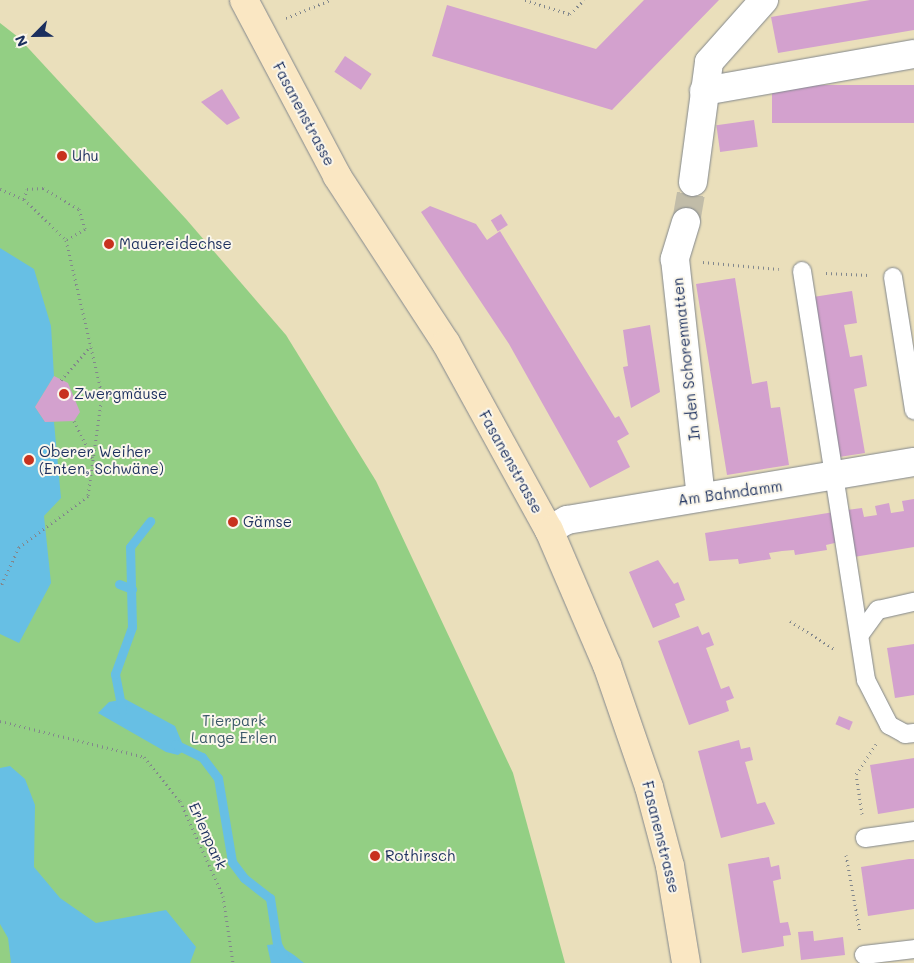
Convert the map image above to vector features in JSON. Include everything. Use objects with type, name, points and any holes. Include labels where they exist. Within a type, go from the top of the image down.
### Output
[{"type":"main road","name":"Fasanenstrasse","points":[[244,0],[337,176],[446,342],[549,530],[607,665],[649,787],[670,866],[686,963]]},
{"type":"street","points":[[693,182],[709,62],[718,47],[764,0]]},
{"type":"street","points":[[704,91],[914,54]]},
{"type":"street","name":"In den Schorenmatten","points":[[686,222],[676,260],[701,497]]},
{"type":"street","name":"Am Bahndamm","points":[[549,530],[567,520],[701,497],[837,478],[914,462]]},
{"type":"lane","points":[[802,271],[837,478],[861,633],[864,667],[884,719],[899,732],[914,733]]},
{"type":"lane","points":[[893,277],[914,410]]},
{"type":"lane","points":[[861,633],[878,610],[914,602]]},
{"type":"lane","points":[[865,838],[914,831]]},
{"type":"lane","points":[[864,956],[914,949]]},
{"type":"path","points":[[259,30],[330,0]]},
{"type":"path","points":[[525,0],[570,14],[584,0]]},
{"type":"path","points":[[24,199],[27,189],[43,188],[79,209],[85,229],[66,240]]},
{"type":"path","points":[[0,189],[24,199],[66,240],[102,395],[88,496],[19,547],[0,588]]},
{"type":"path","points":[[61,380],[91,346]]},
{"type":"path","points":[[74,422],[93,459]]},
{"type":"path","points":[[790,621],[864,667]]},
{"type":"path","name":"Erlenpark","points":[[0,721],[144,756],[180,801],[223,896],[232,963]]},
{"type":"green space","name":"Tierpark Lange Erlen","points":[[0,23],[18,37],[186,219],[286,335],[376,481],[513,773],[565,963],[0,963]]},
{"type":"water","name":"Oberer Weiher (Enten, Schwäne)","points":[[0,248],[34,269],[51,326],[54,376],[35,407],[45,422],[54,422],[61,498],[44,516],[51,583],[19,643],[0,634]]},
{"type":"water","points":[[125,699],[175,726],[185,750],[178,755],[166,752],[98,713],[109,702]]},
{"type":"water","points":[[10,766],[25,779],[35,805],[34,867],[60,898],[96,923],[166,910],[196,947],[190,963],[11,963],[8,938],[0,924],[0,768]]},
{"type":"water","points":[[277,944],[304,963],[271,963],[267,945]]},
{"type":"building","points":[[644,0],[719,0],[612,110],[432,56],[447,5],[596,49]]},
{"type":"building","points":[[870,0],[914,0],[914,30],[778,53],[771,17]]},
{"type":"building","points":[[345,56],[372,74],[361,90],[334,72]]},
{"type":"building","points":[[772,85],[914,85],[914,123],[772,123]]},
{"type":"building","points":[[222,89],[240,118],[227,125],[201,102]]},
{"type":"building","points":[[754,120],[758,147],[720,152],[716,125]]},
{"type":"building","points":[[430,206],[476,224],[487,240],[500,231],[615,418],[619,416],[629,434],[617,441],[630,467],[590,488],[509,344],[421,212]]},
{"type":"building","points":[[501,214],[508,225],[498,231],[491,220]]},
{"type":"building","points":[[735,278],[752,384],[767,381],[771,408],[780,407],[789,465],[727,475],[696,284]]},
{"type":"building","points":[[852,291],[857,323],[844,325],[850,357],[862,355],[867,386],[854,389],[865,453],[839,457],[813,297]]},
{"type":"building","points":[[650,325],[660,392],[631,408],[623,367],[628,366],[623,330]]},
{"type":"building","points":[[54,376],[68,383],[80,412],[74,421],[45,422],[35,407]]},
{"type":"building","points":[[914,499],[914,547],[854,557],[847,510],[862,508],[864,517],[877,515],[875,506],[889,503],[891,513],[904,511],[902,501]]},
{"type":"building","points":[[834,512],[839,542],[826,545],[827,550],[795,555],[794,550],[769,553],[771,559],[739,564],[738,559],[709,561],[705,533]]},
{"type":"building","points":[[658,560],[674,584],[678,582],[685,600],[675,604],[680,617],[653,628],[629,572]]},
{"type":"building","points":[[698,626],[702,635],[709,632],[714,645],[706,648],[721,689],[729,686],[734,698],[726,701],[729,711],[689,725],[658,641]]},
{"type":"building","points":[[914,644],[914,695],[895,698],[887,648]]},
{"type":"building","points":[[839,716],[853,722],[849,730],[835,724]]},
{"type":"building","points":[[739,740],[741,749],[750,747],[753,760],[745,762],[757,804],[765,802],[775,824],[721,838],[698,751]]},
{"type":"building","points":[[914,758],[914,808],[878,814],[870,765]]},
{"type":"building","points":[[769,857],[771,867],[779,865],[781,879],[773,881],[780,923],[788,922],[791,935],[783,936],[784,946],[742,953],[728,864]]},
{"type":"building","points":[[914,859],[914,909],[868,916],[861,867]]},
{"type":"building","points":[[813,931],[814,941],[843,937],[845,955],[801,960],[798,932]]},
{"type":"waterway","points":[[122,710],[115,674],[132,627],[130,547],[150,521]]},
{"type":"waterway","points":[[119,584],[132,589]]},
{"type":"waterway","points":[[175,744],[202,757],[218,778],[232,862],[244,878],[270,898],[277,944],[287,963]]},
{"type":"tunnel","points":[[686,222],[693,182]]},
{"type":"place","name":"Uhu","points":[[62,156]]},
{"type":"place","name":"Mauereidechse","points":[[109,244]]},
{"type":"place","name":"Zwergmäuse","points":[[64,394]]},
{"type":"place","name":"Oberer Weiher (Enten, Schwäne)","points":[[29,460]]},
{"type":"place","name":"Gämse","points":[[233,522]]},
{"type":"place","name":"Rothirsch","points":[[375,856]]}]
